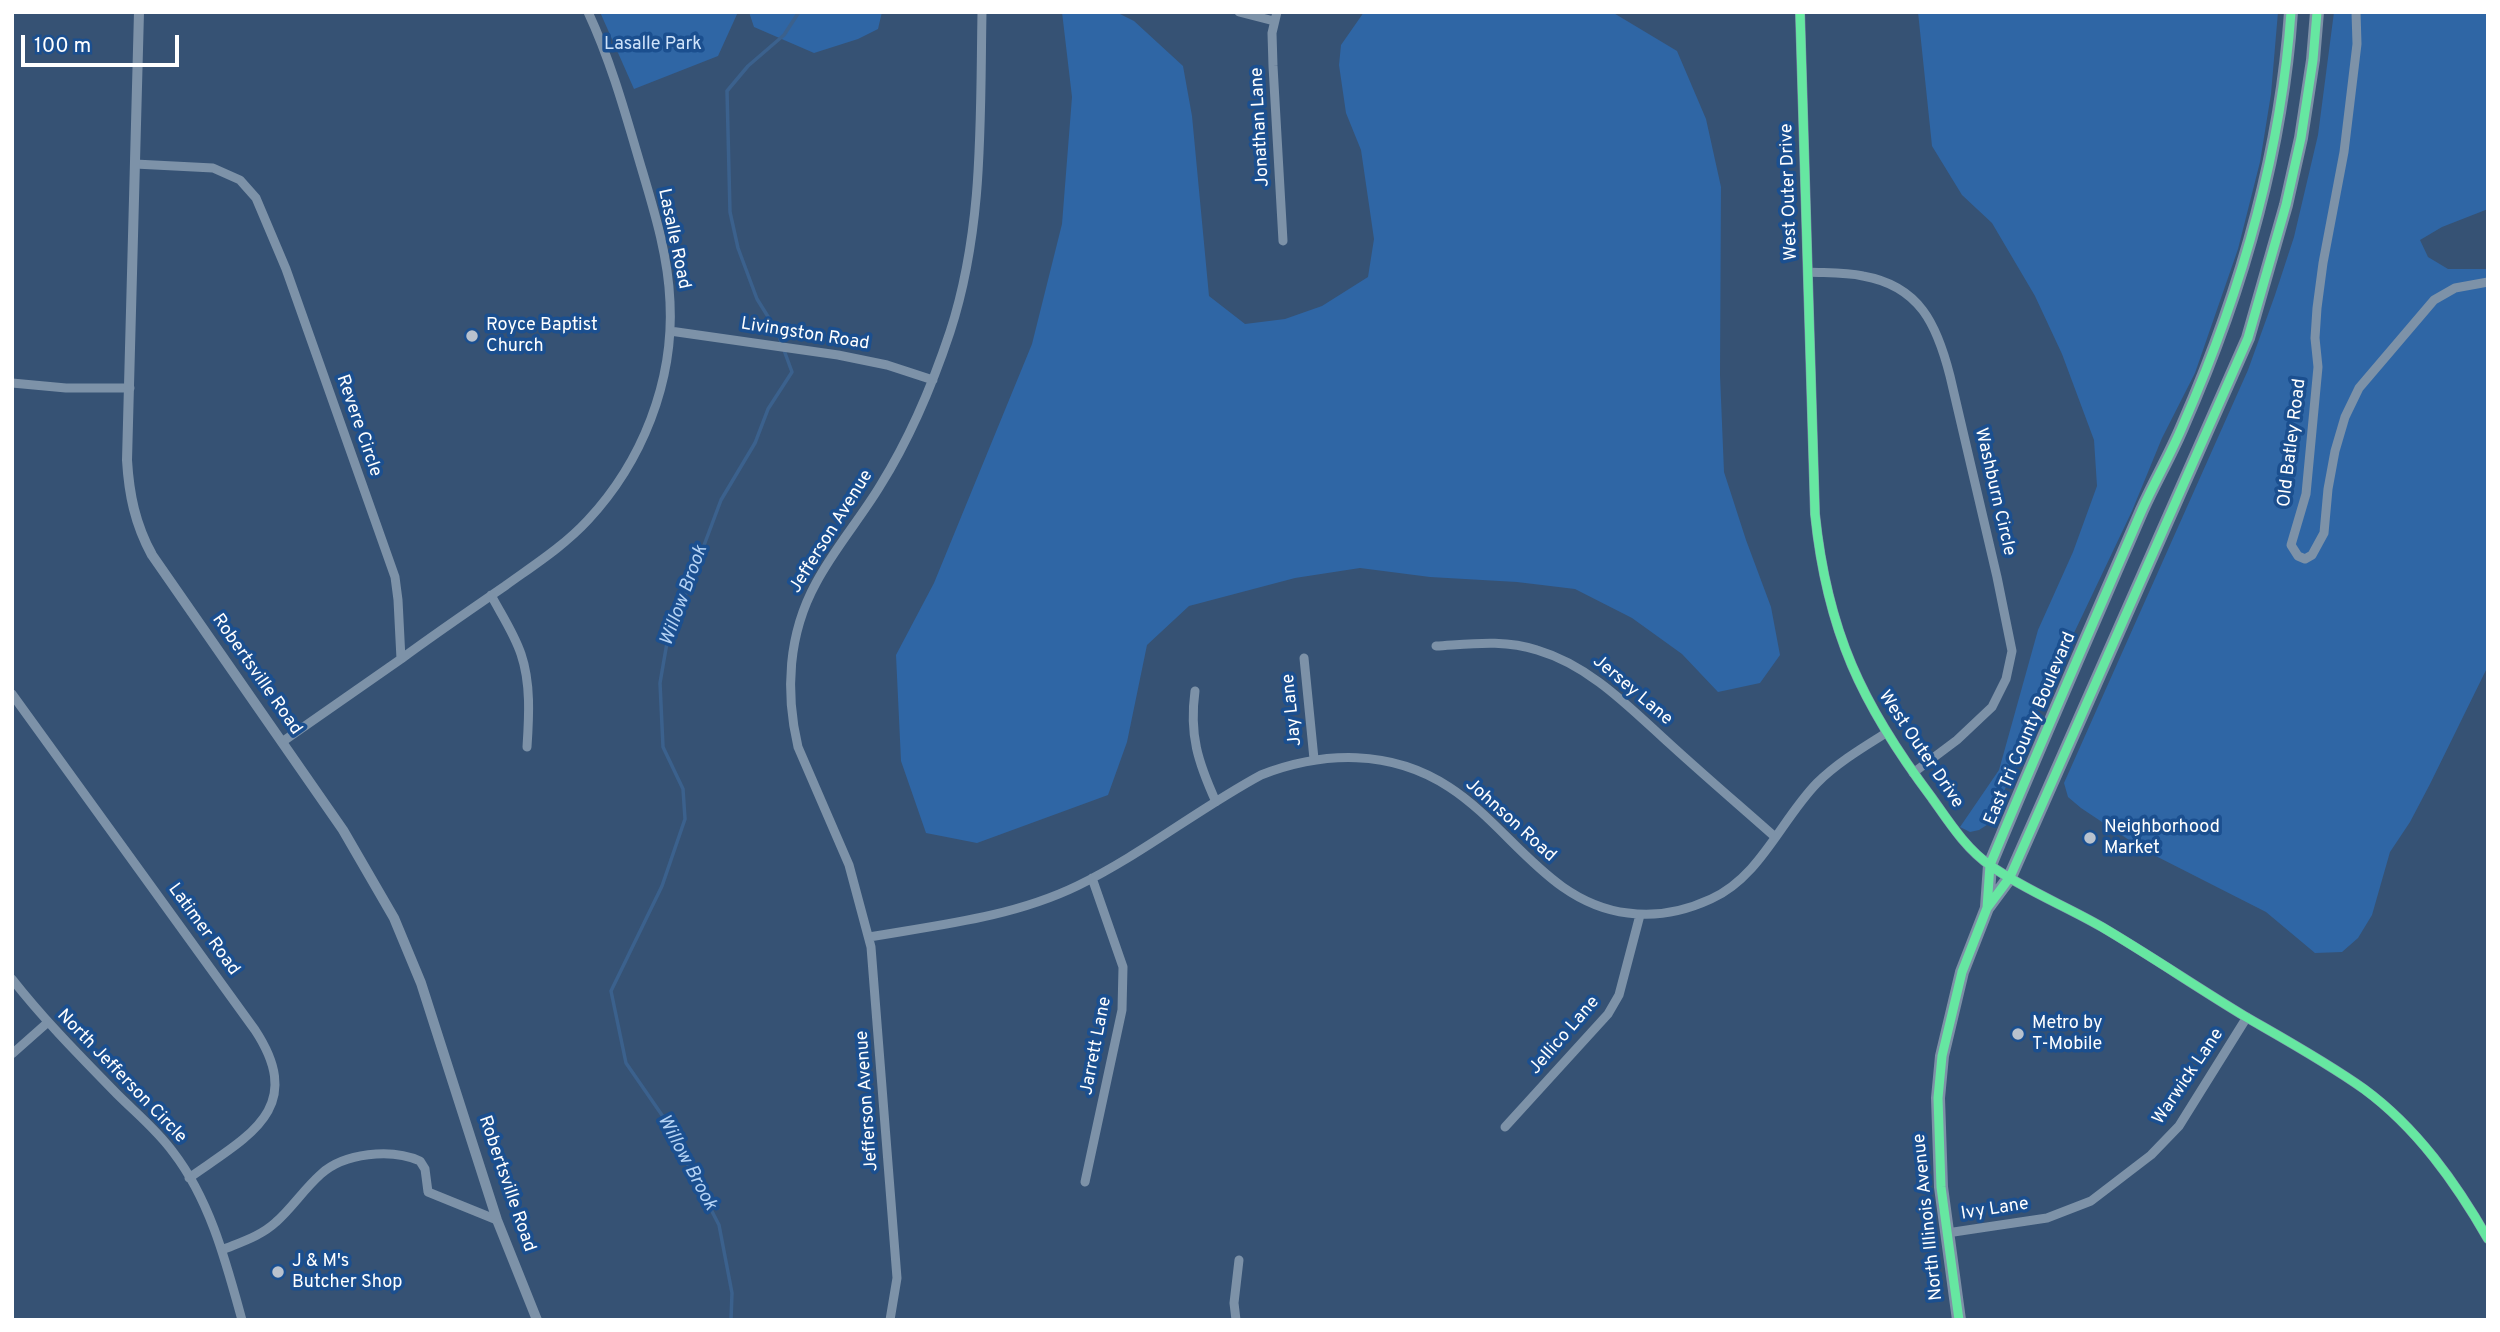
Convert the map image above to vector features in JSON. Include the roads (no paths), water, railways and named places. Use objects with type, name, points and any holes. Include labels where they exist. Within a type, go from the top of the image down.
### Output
[{"type":"highway","name":"East Tri County Boulevard","points":[[1987,908],[1990,865],[2144,506],[2183,425],[2233,298],[2268,175],[2288,61],[2291,12]]},
{"type":"highway","points":[[1987,908],[2010,877],[2248,338],[2286,205],[2298,151],[2313,60],[2317,12]]},
{"type":"highway","name":"North Illinois Avenue","points":[[1959,1320],[1938,1140],[1938,1098],[1942,1056],[1962,972],[1987,908]]},
{"type":"street","name":"Robertsville Road","points":[[139,12],[129,484],[141,534],[178,594],[362,860],[399,929],[418,973],[440,1037],[497,1220],[537,1320]]},
{"type":"street","name":"Lasalle Road","points":[[401,659],[564,543],[587,522],[628,468],[658,401],[670,331],[666,267],[656,219],[616,83],[588,12]]},
{"type":"street","name":"Jefferson Avenue","points":[[891,1320],[897,1278],[869,937],[849,865],[798,747],[793,728],[789,678],[794,644],[807,599],[885,477],[933,380],[951,329],[977,206],[982,12]]},
{"type":"street","points":[[1240,12],[1275,17]]},
{"type":"street","name":"West Outer Drive","points":[[1800,12],[1814,502],[1821,564],[1829,601],[1851,666],[1886,733],[1957,833],[1990,865],[2103,928],[2365,1090],[2406,1126],[2441,1165],[2488,1239]]},
{"type":"street","name":"Old Batley Road","points":[[2356,12],[2357,44],[2344,152],[2317,308],[2315,338],[2318,367],[2306,494],[2291,545],[2298,556],[2305,559],[2312,555],[2324,533],[2335,451],[2345,417],[2359,388],[2434,300],[2455,288],[2488,282]]},
{"type":"street","name":"Jonathan Lane","points":[[1275,17],[1273,66],[1283,241]]},
{"type":"street","name":"Revere Circle","points":[[135,164],[213,168],[240,180],[256,198],[286,269],[395,577],[401,659]]},
{"type":"street","name":"Washburn Circle","points":[[1808,272],[1860,275],[1880,280],[1901,289],[1933,322],[1942,342],[1999,585],[2011,651],[2001,693],[1982,718],[1913,773]]},
{"type":"street","name":"Livingston Road","points":[[670,331],[838,355],[887,365],[933,380]]},
{"type":"street","points":[[12,383],[130,388]]},
{"type":"street","points":[[491,595],[514,637],[525,671],[529,723],[527,747]]},
{"type":"street","name":"Jersey Lane","points":[[1436,646],[1484,642],[1513,644],[1536,649],[1578,667],[1615,694],[1775,836]]},
{"type":"street","name":"Jay Lane","points":[[1304,658],[1314,759]]},
{"type":"street","points":[[282,742],[401,659]]},
{"type":"street","points":[[1195,691],[1192,713],[1199,764],[1216,802]]},
{"type":"street","name":"Latimer Road","points":[[12,694],[255,1030],[273,1063],[275,1090],[263,1121],[189,1178]]},
{"type":"street","name":"Johnson Road","points":[[869,937],[1001,912],[1039,902],[1091,878],[1261,775],[1289,764],[1314,759],[1365,757],[1382,759],[1417,770],[1447,786],[1466,799],[1550,878],[1572,894],[1619,912],[1640,915],[1681,910],[1714,898],[1745,876],[1817,783],[1842,761],[1886,733]]},
{"type":"street","name":"Jarrett Lane","points":[[1085,1182],[1122,1010],[1124,983],[1118,948],[1091,878]]},
{"type":"street","name":"Jellico Lane","points":[[1505,1127],[1608,1014],[1619,995],[1640,915]]},
{"type":"street","name":"North Jefferson Circle","points":[[12,979],[47,1023],[175,1153],[208,1213],[222,1250],[242,1320]]},
{"type":"street","name":"Warwick Lane","points":[[2048,1218],[2091,1201],[2133,1170],[2162,1144],[2179,1126],[2247,1017]]},
{"type":"street","points":[[12,1054],[47,1023]]},
{"type":"street","points":[[222,1250],[263,1232],[276,1222],[322,1173],[340,1161],[375,1155],[419,1161],[425,1169],[428,1192],[497,1220]]},
{"type":"street","name":"Ivy Lane","points":[[1947,1233],[2048,1218]]},
{"type":"street","points":[[1236,1320],[1234,1303],[1239,1260]]},
{"type":"waterway","name":"Willow Brook","points":[[731,1320],[732,1293],[719,1225],[664,1118],[626,1063],[611,991],[662,886],[685,819],[683,789],[663,747],[660,683],[668,637],[721,500],[755,443],[768,409],[792,372],[777,331],[757,299],[738,248],[730,212],[727,91],[748,66],[784,35],[799,12]]},
{"type":"place","name":"Royce Baptist Church","points":[[472,336]]},
{"type":"place","name":"Neighborhood Market","points":[[2090,838]]},
{"type":"place","name":"Metro by T-Mobile","points":[[2018,1034]]},
{"type":"place","name":"J & M's Butcher Shop","points":[[278,1272]]},
{"type":"park label","name":"Lasalle Park","points":[[653,45]]}]
